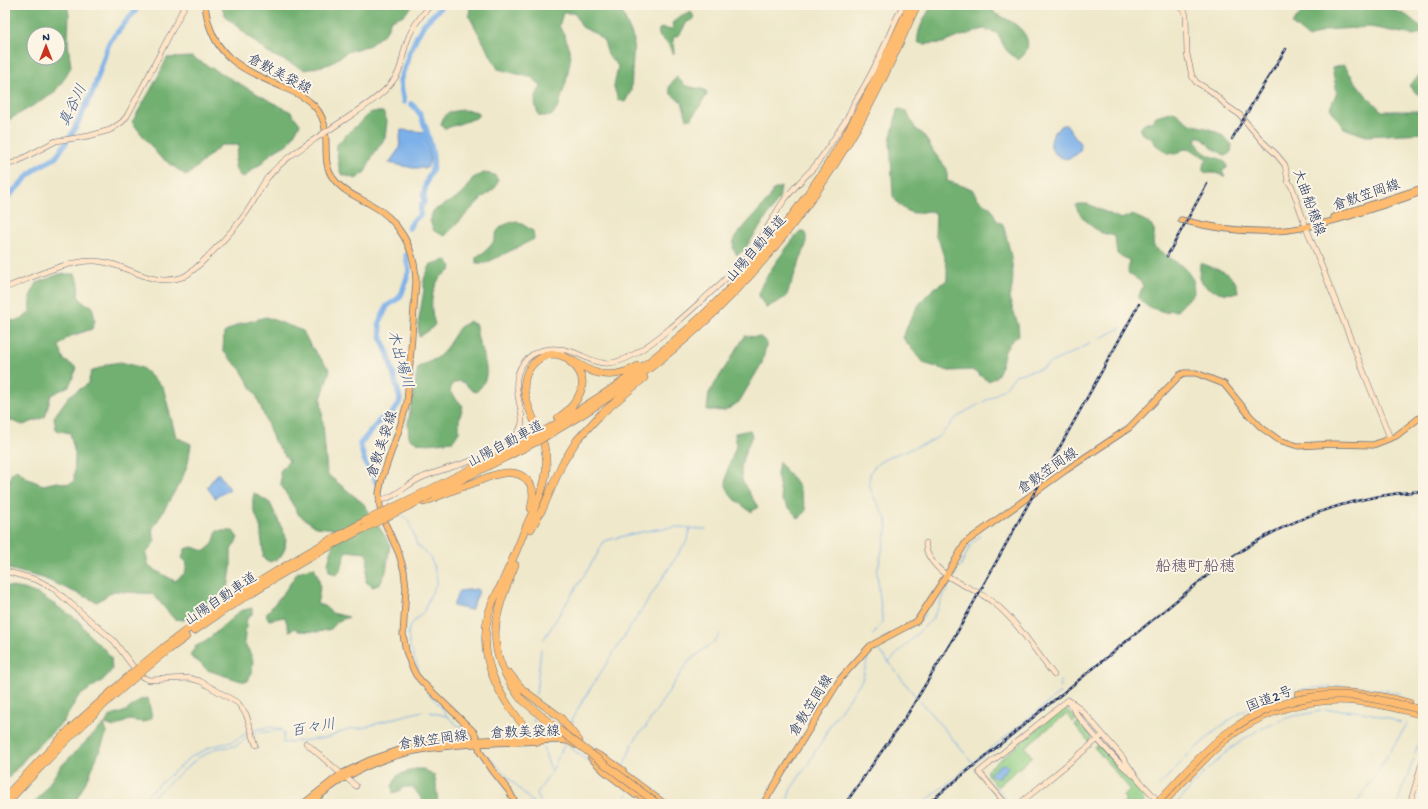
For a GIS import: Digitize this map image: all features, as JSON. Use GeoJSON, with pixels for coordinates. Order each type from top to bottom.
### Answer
{"type":"FeatureCollection","features":[{"type":"Feature","properties":{"kind":"highway","name":"山陽自動車道"},"geometry":{"type":"LineString","coordinates":[[546,431],[599,397],[662,351],[719,300],[770,244],[809,192],[836,151],[863,103],[910,5]]}},
{"type":"Feature","properties":{"kind":"highway","name":"山陽自動車道"},"geometry":{"type":"LineString","coordinates":[[546,431],[602,402],[668,353],[699,326],[769,253],[814,195],[853,135],[869,106],[917,5]]}},
{"type":"Feature","properties":{"kind":"highway"},"geometry":{"type":"LineString","coordinates":[[528,528],[543,508],[562,464],[582,433],[601,414],[659,365],[699,326]]}},
{"type":"Feature","properties":{"kind":"highway"},"geometry":{"type":"LineString","coordinates":[[520,698],[509,682],[501,665],[496,647],[496,631],[500,604],[542,489],[546,466],[544,446],[525,393],[526,379],[531,366],[544,357],[559,354],[570,358],[593,372],[615,374],[634,368],[662,351]]}},
{"type":"Feature","properties":{"kind":"highway"},"geometry":{"type":"LineString","coordinates":[[536,739],[522,724],[504,699],[496,684],[489,668],[485,636],[490,612],[547,484],[549,461],[545,439],[529,398],[529,379],[532,370],[538,364],[550,358],[560,358],[568,361],[576,367],[582,379],[582,388],[579,397],[573,406],[546,431],[537,436]]}},
{"type":"Feature","properties":{"kind":"highway","name":"山陽自動車道"},"geometry":{"type":"LineString","coordinates":[[364,525],[405,508],[537,436]]}},
{"type":"Feature","properties":{"kind":"highway","name":"山陽自動車道"},"geometry":{"type":"LineString","coordinates":[[5,797],[70,729],[131,677],[213,611],[301,556],[503,460],[537,436]]}},
{"type":"Feature","properties":{"kind":"highway"},"geometry":{"type":"LineString","coordinates":[[431,494],[495,475],[506,473],[518,474],[528,480],[533,490],[528,528]]}},
{"type":"Feature","properties":{"kind":"highway"},"geometry":{"type":"LineString","coordinates":[[505,577],[494,614],[492,641],[496,660],[507,683],[520,698],[551,724],[658,804]]}},
{"type":"Feature","properties":{"kind":"highway"},"geometry":{"type":"LineString","coordinates":[[496,631],[500,652],[507,669],[518,686],[556,714],[568,736],[579,741]]}},
{"type":"Feature","properties":{"kind":"highway","name":"山陽自動車道"},"geometry":{"type":"LineString","coordinates":[[6,804],[74,733],[131,677]]}},
{"type":"Feature","properties":{"kind":"highway"},"geometry":{"type":"LineString","coordinates":[[1298,694],[1334,691],[1363,693],[1395,700],[1423,709]]}},
{"type":"Feature","properties":{"kind":"highway","name":"国道2号"},"geometry":{"type":"LineString","coordinates":[[1156,804],[1222,737],[1253,716],[1274,707],[1309,698],[1345,695],[1381,700],[1423,709]]}},
{"type":"Feature","properties":{"kind":"highway","name":"国道2号"},"geometry":{"type":"LineString","coordinates":[[1162,804],[1225,740],[1255,721],[1276,711],[1309,702],[1345,700],[1380,704],[1423,715]]}},
{"type":"Feature","properties":{"kind":"highway"},"geometry":{"type":"LineString","coordinates":[[1300,708],[1328,704],[1362,705],[1423,720]]}},
{"type":"Feature","properties":{"kind":"highway"},"geometry":{"type":"LineString","coordinates":[[514,738],[520,736],[524,732],[522,724]]}},
{"type":"Feature","properties":{"kind":"highway"},"geometry":{"type":"LineString","coordinates":[[597,758],[631,783],[664,804]]}},
{"type":"Feature","properties":{"kind":"highway"},"geometry":{"type":"LineString","coordinates":[[631,783],[652,804]]}},
{"type":"Feature","properties":{"kind":"main road","name":"倉敷美袋線"},"geometry":{"type":"LineString","coordinates":[[206,5],[207,16],[212,32],[225,54],[240,67],[254,75],[300,95],[310,102],[317,110],[326,129],[327,164],[332,178],[341,188],[385,213],[400,231],[409,248],[414,264],[416,281],[407,403],[382,478],[379,500],[383,519],[399,554],[404,571],[406,588],[403,635],[411,665],[416,675],[422,682],[471,728],[478,742]]}},
{"type":"Feature","properties":{"kind":"main road","name":"倉敷笠岡線"},"geometry":{"type":"LineString","coordinates":[[1181,220],[1213,227],[1252,231],[1286,230],[1306,227],[1347,217],[1402,200],[1423,190]]}},
{"type":"Feature","properties":{"kind":"main road","name":"倉敷笠岡線"},"geometry":{"type":"LineString","coordinates":[[763,804],[840,678],[870,646],[917,621],[966,542],[1066,470],[1129,428],[1176,378],[1184,373],[1196,373],[1224,384],[1250,416],[1262,428],[1272,436],[1298,446],[1333,444],[1373,445],[1401,433],[1423,415]]}},
{"type":"Feature","properties":{"kind":"main road","name":"倉敷美袋線"},"geometry":{"type":"LineString","coordinates":[[478,742],[568,736],[573,744],[597,758]]}},
{"type":"Feature","properties":{"kind":"main road","name":"倉敷美袋線"},"geometry":{"type":"LineString","coordinates":[[478,742],[514,738],[536,739]]}},
{"type":"Feature","properties":{"kind":"main road","name":"倉敷美袋線"},"geometry":{"type":"LineString","coordinates":[[579,741],[597,758]]}},
{"type":"Feature","properties":{"kind":"main road","name":"倉敷笠岡線"},"geometry":{"type":"LineString","coordinates":[[303,804],[343,776],[370,760],[399,750],[435,743],[478,742],[480,752],[492,771],[510,791],[516,804]]}},
{"type":"Feature","properties":{"kind":"main road"},"geometry":{"type":"LineString","coordinates":[[597,758],[604,771],[648,804]]}},
{"type":"Feature","properties":{"kind":"main road"},"geometry":{"type":"LineString","coordinates":[[597,758],[613,762],[668,804]]}},
{"type":"Feature","properties":{"kind":"main road","name":"倉敷笠岡線"},"geometry":{"type":"LineString","coordinates":[[309,804],[343,776]]}},
{"type":"Feature","properties":{"kind":"street"},"geometry":{"type":"LineString","coordinates":[[5,164],[14,163],[50,143],[89,136],[110,130],[122,122],[127,116],[149,76],[185,5]]}},
{"type":"Feature","properties":{"kind":"street"},"geometry":{"type":"LineString","coordinates":[[5,288],[65,265],[93,261],[102,261],[150,278],[165,280],[183,277],[206,258],[244,214],[268,177],[279,165],[373,100],[390,85],[398,73],[413,26],[431,5]]}},
{"type":"Feature","properties":{"kind":"street"},"geometry":{"type":"LineString","coordinates":[[379,500],[388,499],[409,484],[437,470],[482,457],[515,438],[521,428],[522,421],[517,394],[516,378],[522,366],[533,354],[548,349],[563,349],[575,352],[588,359],[605,363],[625,359],[668,332],[734,273],[755,247],[783,201],[818,161],[847,118],[868,81],[903,5]]}},
{"type":"Feature","properties":{"kind":"street","name":"大曲船穂線"},"geometry":{"type":"LineString","coordinates":[[1176,5],[1184,10],[1186,15],[1187,47],[1192,76],[1196,82],[1212,92],[1227,106],[1240,115],[1285,165],[1288,181],[1292,187],[1306,227],[1390,438]]}},
{"type":"Feature","properties":{"kind":"street"},"geometry":{"type":"LineString","coordinates":[[926,543],[926,550],[939,570],[946,576],[994,603],[1016,626],[1054,675]]}},
{"type":"Feature","properties":{"kind":"street"},"geometry":{"type":"LineString","coordinates":[[5,571],[37,580],[54,589],[114,641],[140,676],[144,679],[189,678],[200,681],[238,703],[246,714],[256,744]]}},
{"type":"Feature","properties":{"kind":"street"},"geometry":{"type":"LineString","coordinates":[[1068,700],[1081,710],[1123,758],[1137,778]]}},
{"type":"Feature","properties":{"kind":"street"},"geometry":{"type":"LineString","coordinates":[[1068,700],[1073,710],[1097,739],[1119,763],[1137,778],[1162,804]]}},
{"type":"Feature","properties":{"kind":"street"},"geometry":{"type":"LineString","coordinates":[[1006,804],[979,772],[1068,700]]}},
{"type":"Feature","properties":{"kind":"street"},"geometry":{"type":"LineString","coordinates":[[1019,804],[1103,735]]}},
{"type":"Feature","properties":{"kind":"street"},"geometry":{"type":"LineString","coordinates":[[306,743],[356,786]]}},
{"type":"Feature","properties":{"kind":"street"},"geometry":{"type":"LineString","coordinates":[[1410,804],[1423,759]]}},
{"type":"Feature","properties":{"kind":"green space"},"geometry":{"type":"Polygon","coordinates":[[[5,5],[67,5],[69,14],[68,43],[71,67],[53,94],[5,122],[5,5]]]}},
{"type":"Feature","properties":{"kind":"green space"},"geometry":{"type":"Polygon","coordinates":[[[221,5],[414,5],[404,15],[391,20],[386,32],[370,45],[347,52],[330,64],[305,70],[268,53],[226,17],[221,5]]]}},
{"type":"Feature","properties":{"kind":"green space"},"geometry":{"type":"Polygon","coordinates":[[[470,5],[613,5],[622,12],[634,40],[631,91],[625,102],[618,100],[614,87],[618,66],[608,55],[604,41],[596,34],[582,27],[575,13],[563,13],[559,26],[565,36],[571,56],[566,82],[558,108],[551,116],[539,116],[535,101],[541,87],[533,78],[498,69],[469,16],[470,5]]]}},
{"type":"Feature","properties":{"kind":"green space"},"geometry":{"type":"Polygon","coordinates":[[[932,5],[991,5],[995,14],[1020,28],[1024,34],[1027,40],[1027,46],[1023,56],[1018,60],[1006,50],[997,33],[984,29],[943,43],[918,43],[918,33],[924,18],[932,5]]]}},
{"type":"Feature","properties":{"kind":"green space"},"geometry":{"type":"Polygon","coordinates":[[[1381,5],[1406,15],[1420,26],[1423,33],[1413,35],[1370,27],[1325,30],[1309,38],[1292,24],[1306,7],[1381,5]]]}},
{"type":"Feature","properties":{"kind":"green space"},"geometry":{"type":"Polygon","coordinates":[[[691,12],[694,19],[687,22],[680,34],[673,38],[674,54],[669,45],[659,36],[659,29],[663,28],[671,30],[673,27],[672,23],[682,15],[686,15],[691,12]]]}},
{"type":"Feature","properties":{"kind":"green space"},"geometry":{"type":"Polygon","coordinates":[[[192,57],[291,112],[300,124],[289,143],[270,154],[261,164],[243,178],[236,171],[235,167],[239,145],[221,145],[187,176],[159,156],[132,122],[155,83],[167,58],[192,57]]]}},
{"type":"Feature","properties":{"kind":"green space"},"geometry":{"type":"Polygon","coordinates":[[[1344,65],[1361,89],[1382,111],[1423,111],[1423,133],[1366,136],[1344,128],[1330,108],[1337,92],[1332,68],[1344,65]]]}},
{"type":"Feature","properties":{"kind":"green space"},"geometry":{"type":"Polygon","coordinates":[[[1423,72],[1423,94],[1417,94],[1409,86],[1423,72]]]}},
{"type":"Feature","properties":{"kind":"green space"},"geometry":{"type":"Polygon","coordinates":[[[677,77],[686,86],[705,90],[707,95],[691,119],[687,119],[682,102],[671,94],[669,88],[677,77]]]}},
{"type":"Feature","properties":{"kind":"green space"},"geometry":{"type":"Polygon","coordinates":[[[900,109],[906,111],[915,128],[924,135],[933,151],[947,169],[947,181],[972,189],[978,199],[991,208],[997,221],[1003,224],[1013,271],[1012,289],[1009,298],[1018,324],[1019,335],[1011,341],[1007,347],[997,376],[988,381],[972,370],[949,371],[923,363],[903,338],[911,319],[922,301],[933,290],[947,280],[947,267],[939,241],[935,235],[936,215],[934,212],[910,212],[900,206],[893,196],[890,140],[897,110],[900,109]]]}},
{"type":"Feature","properties":{"kind":"green space"},"geometry":{"type":"Polygon","coordinates":[[[462,110],[474,111],[479,114],[476,118],[444,129],[441,124],[446,114],[462,110]]]}},
{"type":"Feature","properties":{"kind":"green space"},"geometry":{"type":"Polygon","coordinates":[[[1173,111],[1191,124],[1218,133],[1232,145],[1231,152],[1226,156],[1211,147],[1201,137],[1197,137],[1196,140],[1198,146],[1208,155],[1222,159],[1225,162],[1227,168],[1222,171],[1225,176],[1203,171],[1203,166],[1207,159],[1192,150],[1184,149],[1175,154],[1167,153],[1155,144],[1151,138],[1141,133],[1140,129],[1146,122],[1152,122],[1156,116],[1173,111]]]}},
{"type":"Feature","properties":{"kind":"green space"},"geometry":{"type":"Polygon","coordinates":[[[371,112],[383,112],[387,121],[385,138],[373,155],[365,172],[356,179],[341,174],[336,146],[371,112]]]}},
{"type":"Feature","properties":{"kind":"green space"},"geometry":{"type":"Polygon","coordinates":[[[484,173],[495,175],[498,180],[496,187],[480,200],[445,236],[434,231],[430,221],[433,211],[461,195],[473,178],[484,173]]]}},
{"type":"Feature","properties":{"kind":"green space"},"geometry":{"type":"Polygon","coordinates":[[[781,187],[779,199],[744,250],[737,255],[733,249],[734,238],[769,199],[773,190],[781,187]]]}},
{"type":"Feature","properties":{"kind":"green space"},"geometry":{"type":"Polygon","coordinates":[[[1088,204],[1121,219],[1132,215],[1151,225],[1154,230],[1154,247],[1185,268],[1193,280],[1194,293],[1177,311],[1169,310],[1168,313],[1148,307],[1138,298],[1143,286],[1141,282],[1128,273],[1129,260],[1117,254],[1115,236],[1102,233],[1090,225],[1079,212],[1076,205],[1088,204]]]}},
{"type":"Feature","properties":{"kind":"green space"},"geometry":{"type":"Polygon","coordinates":[[[517,221],[533,231],[534,239],[486,263],[476,263],[476,257],[490,247],[499,228],[517,221]]]}},
{"type":"Feature","properties":{"kind":"green space"},"geometry":{"type":"Polygon","coordinates":[[[800,231],[806,233],[806,245],[786,297],[766,308],[759,296],[760,289],[776,262],[800,231]]]}},
{"type":"Feature","properties":{"kind":"green space"},"geometry":{"type":"Polygon","coordinates":[[[446,260],[452,266],[450,271],[440,278],[434,289],[432,313],[435,324],[431,329],[419,337],[418,325],[424,290],[424,279],[431,264],[446,260]]]}},
{"type":"Feature","properties":{"kind":"green space"},"geometry":{"type":"Polygon","coordinates":[[[1200,263],[1220,270],[1230,276],[1237,286],[1238,293],[1228,294],[1217,292],[1207,287],[1200,278],[1200,263]]]}},
{"type":"Feature","properties":{"kind":"green space"},"geometry":{"type":"Polygon","coordinates":[[[59,274],[75,274],[79,283],[78,296],[84,303],[92,306],[95,320],[92,329],[68,337],[59,346],[64,360],[77,368],[69,386],[51,395],[45,417],[23,425],[9,420],[5,402],[5,321],[21,320],[30,312],[30,296],[37,283],[59,274]]]}},
{"type":"Feature","properties":{"kind":"green space"},"geometry":{"type":"Polygon","coordinates":[[[266,317],[303,331],[310,345],[330,370],[321,399],[327,474],[364,504],[390,544],[386,572],[380,584],[373,587],[366,582],[368,557],[366,553],[346,551],[341,569],[336,575],[329,571],[328,564],[337,529],[316,527],[299,515],[281,485],[280,471],[289,461],[274,441],[257,397],[241,370],[223,351],[224,333],[237,325],[266,317]]]}},
{"type":"Feature","properties":{"kind":"green space"},"geometry":{"type":"Polygon","coordinates":[[[469,321],[476,325],[477,334],[485,360],[486,377],[483,385],[476,392],[471,390],[465,383],[459,381],[452,384],[450,392],[463,406],[459,420],[459,432],[453,441],[425,444],[414,441],[409,438],[408,423],[418,367],[437,358],[445,350],[459,328],[469,321]]]}},
{"type":"Feature","properties":{"kind":"green space"},"geometry":{"type":"Polygon","coordinates":[[[745,336],[760,337],[767,342],[762,363],[739,402],[725,411],[707,410],[709,393],[745,336]]]}},
{"type":"Feature","properties":{"kind":"green space"},"geometry":{"type":"Polygon","coordinates":[[[121,362],[142,368],[163,387],[176,437],[191,444],[188,463],[182,479],[152,530],[155,541],[146,554],[149,567],[175,581],[185,573],[187,563],[182,558],[185,549],[192,547],[205,551],[213,544],[217,531],[233,531],[238,538],[231,550],[231,568],[228,589],[211,603],[184,620],[174,619],[153,594],[114,591],[97,602],[43,578],[5,568],[5,490],[12,473],[17,470],[28,479],[43,485],[57,482],[69,484],[74,481],[75,454],[70,433],[56,430],[54,417],[69,396],[88,384],[91,372],[108,364],[121,362]]]}},
{"type":"Feature","properties":{"kind":"green space"},"geometry":{"type":"Polygon","coordinates":[[[750,430],[752,436],[743,459],[741,476],[758,507],[751,512],[732,497],[726,486],[727,472],[736,446],[735,433],[750,430]]]}},
{"type":"Feature","properties":{"kind":"green space"},"geometry":{"type":"Polygon","coordinates":[[[779,462],[799,487],[806,510],[799,519],[782,500],[777,474],[779,462]]]}},
{"type":"Feature","properties":{"kind":"green space"},"geometry":{"type":"Polygon","coordinates":[[[254,493],[270,503],[286,537],[285,548],[281,557],[270,562],[263,558],[261,528],[253,507],[254,493]]]}},
{"type":"Feature","properties":{"kind":"green space"},"geometry":{"type":"Polygon","coordinates":[[[314,567],[320,585],[317,604],[324,606],[332,613],[349,617],[338,621],[331,629],[318,632],[298,631],[296,628],[289,631],[285,617],[269,620],[266,614],[298,572],[314,567]]]}},
{"type":"Feature","properties":{"kind":"green space"},"geometry":{"type":"Polygon","coordinates":[[[5,586],[24,589],[40,595],[78,620],[89,635],[106,651],[111,658],[112,670],[103,680],[78,697],[64,721],[30,753],[5,782],[5,586]]]}},
{"type":"Feature","properties":{"kind":"green space"},"geometry":{"type":"Polygon","coordinates":[[[252,608],[252,615],[247,618],[244,643],[253,661],[248,681],[241,681],[207,670],[190,656],[196,646],[205,642],[240,611],[252,608]]]}},
{"type":"Feature","properties":{"kind":"green space"},"geometry":{"type":"Polygon","coordinates":[[[148,698],[152,718],[143,722],[129,720],[114,727],[105,724],[109,717],[126,711],[140,700],[148,698]]]}},
{"type":"Feature","properties":{"kind":"green space"},"geometry":{"type":"Polygon","coordinates":[[[1066,709],[1077,719],[1073,722],[1066,714],[1025,747],[1032,757],[997,787],[987,775],[987,770],[1060,711],[1066,709]]]}},
{"type":"Feature","properties":{"kind":"green space"},"geometry":{"type":"Polygon","coordinates":[[[1078,722],[1091,736],[1089,742],[1075,725],[1078,722]]]}},
{"type":"Feature","properties":{"kind":"green space"},"geometry":{"type":"Polygon","coordinates":[[[104,724],[107,733],[89,776],[74,804],[33,804],[42,794],[61,766],[104,724]]]}},
{"type":"Feature","properties":{"kind":"green space"},"geometry":{"type":"Polygon","coordinates":[[[1100,746],[1143,795],[1144,802],[1142,804],[1122,804],[1126,800],[1123,796],[1130,789],[1094,747],[1100,746]]]}},
{"type":"Feature","properties":{"kind":"green space"},"geometry":{"type":"Polygon","coordinates":[[[415,769],[423,769],[434,775],[438,804],[425,804],[413,787],[404,787],[393,793],[392,786],[398,775],[415,769]]]}},
{"type":"Feature","properties":{"kind":"water"},"geometry":{"type":"Polygon","coordinates":[[[1063,125],[1067,125],[1081,145],[1078,153],[1065,159],[1053,152],[1051,146],[1054,132],[1063,125]]]}},
{"type":"Feature","properties":{"kind":"water"},"geometry":{"type":"Polygon","coordinates":[[[401,130],[425,132],[430,155],[427,168],[413,168],[389,163],[399,149],[401,130]]]}},
{"type":"Feature","properties":{"kind":"water"},"geometry":{"type":"Polygon","coordinates":[[[218,473],[230,489],[215,498],[207,487],[218,473]]]}},
{"type":"Feature","properties":{"kind":"water"},"geometry":{"type":"Polygon","coordinates":[[[477,589],[479,592],[471,610],[453,606],[459,591],[477,589]]]}},
{"type":"Feature","properties":{"kind":"water"},"geometry":{"type":"Polygon","coordinates":[[[1006,764],[1008,767],[1002,773],[1000,778],[990,775],[990,773],[1000,765],[1006,764]]]}},
{"type":"Feature","properties":{"kind":"waterway","name":"真谷川"},"geometry":{"type":"LineString","coordinates":[[5,200],[38,167],[56,157],[72,134],[94,89],[110,41],[140,5]]}},
{"type":"Feature","properties":{"kind":"waterway","name":"木出場川"},"geometry":{"type":"LineString","coordinates":[[404,102],[400,81],[409,54],[424,24],[441,5]]}},
{"type":"Feature","properties":{"kind":"waterway","name":"木出場川"},"geometry":{"type":"LineString","coordinates":[[409,228],[413,221],[420,215],[421,206],[424,202],[425,187],[433,166],[430,142],[424,123],[416,108],[411,104]]}},
{"type":"Feature","properties":{"kind":"waterway","name":"木出場川"},"geometry":{"type":"LineString","coordinates":[[377,484],[365,462],[360,444],[381,419],[390,416],[400,399],[388,354],[382,340],[379,323],[387,306],[399,298],[402,293],[409,271],[406,255]]}},
{"type":"Feature","properties":{"kind":"waterway"},"geometry":{"type":"LineString","coordinates":[[1099,339],[1121,328]]}},
{"type":"Feature","properties":{"kind":"waterway"},"geometry":{"type":"LineString","coordinates":[[873,635],[882,622],[877,572],[888,526],[886,519],[873,495],[869,482],[873,468],[888,458],[935,439],[962,414],[1003,389],[1010,383],[1015,375],[1043,368],[1050,363],[1091,343]]}},
{"type":"Feature","properties":{"kind":"waterway"},"geometry":{"type":"LineString","coordinates":[[1060,478],[1077,466]]}},
{"type":"Feature","properties":{"kind":"waterway","name":"木出場川"},"geometry":{"type":"LineString","coordinates":[[401,513],[409,521],[417,545],[429,555],[437,579],[437,583],[424,611],[410,626],[408,634],[410,646],[419,670]]}},
{"type":"Feature","properties":{"kind":"waterway"},"geometry":{"type":"LineString","coordinates":[[544,639],[604,541],[659,529],[682,527],[706,529]]}},
{"type":"Feature","properties":{"kind":"waterway"},"geometry":{"type":"LineString","coordinates":[[572,724],[573,717],[590,689],[688,539],[690,529]]}},
{"type":"Feature","properties":{"kind":"waterway"},"geometry":{"type":"LineString","coordinates":[[960,567],[971,544],[980,536]]}},
{"type":"Feature","properties":{"kind":"waterway"},"geometry":{"type":"LineString","coordinates":[[889,662],[933,618],[950,583]]}},
{"type":"Feature","properties":{"kind":"waterway"},"geometry":{"type":"LineString","coordinates":[[920,621],[925,614]]}},
{"type":"Feature","properties":{"kind":"waterway"},"geometry":{"type":"LineString","coordinates":[[908,629],[914,625]]}},
{"type":"Feature","properties":{"kind":"waterway"},"geometry":{"type":"LineString","coordinates":[[624,767],[637,736],[645,728],[689,661],[717,639],[720,634]]}},
{"type":"Feature","properties":{"kind":"waterway"},"geometry":{"type":"LineString","coordinates":[[536,694],[541,649]]}},
{"type":"Feature","properties":{"kind":"waterway"},"geometry":{"type":"LineString","coordinates":[[880,651],[915,696]]}},
{"type":"Feature","properties":{"kind":"waterway"},"geometry":{"type":"LineString","coordinates":[[786,804],[791,789],[808,765],[832,722],[862,680],[868,658]]}},
{"type":"Feature","properties":{"kind":"waterway"},"geometry":{"type":"LineString","coordinates":[[1060,681],[1061,688]]}},
{"type":"Feature","properties":{"kind":"waterway"},"geometry":{"type":"LineString","coordinates":[[1303,689],[1331,686]]}},
{"type":"Feature","properties":{"kind":"waterway"},"geometry":{"type":"LineString","coordinates":[[1335,686],[1361,687],[1400,693]]}},
{"type":"Feature","properties":{"kind":"waterway"},"geometry":{"type":"LineString","coordinates":[[1281,695],[1295,688]]}},
{"type":"Feature","properties":{"kind":"waterway","name":"木出場川"},"geometry":{"type":"LineString","coordinates":[[427,692],[442,708],[447,716],[465,732]]}},
{"type":"Feature","properties":{"kind":"waterway"},"geometry":{"type":"LineString","coordinates":[[973,763],[1060,693]]}},
{"type":"Feature","properties":{"kind":"waterway"},"geometry":{"type":"LineString","coordinates":[[1191,753],[1210,735],[1230,720],[1261,702],[1274,697]]}},
{"type":"Feature","properties":{"kind":"waterway"},"geometry":{"type":"LineString","coordinates":[[920,701],[973,763]]}},
{"type":"Feature","properties":{"kind":"waterway"},"geometry":{"type":"LineString","coordinates":[[1325,710],[1364,712],[1401,723]]}},
{"type":"Feature","properties":{"kind":"waterway","name":"百々川"},"geometry":{"type":"LineString","coordinates":[[255,733],[282,730],[284,733],[283,743],[326,738],[349,729],[362,728],[423,711]]}},
{"type":"Feature","properties":{"kind":"waterway"},"geometry":{"type":"LineString","coordinates":[[1261,729],[1289,717],[1321,711]]}},
{"type":"Feature","properties":{"kind":"waterway","name":"百々川"},"geometry":{"type":"LineString","coordinates":[[430,712],[446,716]]}},
{"type":"Feature","properties":{"kind":"waterway"},"geometry":{"type":"LineString","coordinates":[[532,713],[537,733]]}},
{"type":"Feature","properties":{"kind":"waterway"},"geometry":{"type":"LineString","coordinates":[[1390,752],[1407,724]]}},
{"type":"Feature","properties":{"kind":"waterway","name":"百々川"},"geometry":{"type":"LineString","coordinates":[[255,730],[272,727],[281,730]]}},
{"type":"Feature","properties":{"kind":"waterway"},"geometry":{"type":"LineString","coordinates":[[1208,770],[1230,749],[1258,730]]}},
{"type":"Feature","properties":{"kind":"waterway"},"geometry":{"type":"LineString","coordinates":[[140,801],[191,757],[213,746],[232,742],[249,732]]}},
{"type":"Feature","properties":{"kind":"waterway"},"geometry":{"type":"LineString","coordinates":[[1415,753],[1422,732]]}},
{"type":"Feature","properties":{"kind":"waterway","name":"百々川"},"geometry":{"type":"LineString","coordinates":[[144,804],[198,758],[217,748],[236,746],[250,735]]}},
{"type":"Feature","properties":{"kind":"waterway"},"geometry":{"type":"LineString","coordinates":[[540,804],[537,793],[551,773],[565,743]]}},
{"type":"Feature","properties":{"kind":"waterway"},"geometry":{"type":"LineString","coordinates":[[569,747],[596,767]]}},
{"type":"Feature","properties":{"kind":"waterway"},"geometry":{"type":"LineString","coordinates":[[543,748],[551,769]]}},
{"type":"Feature","properties":{"kind":"waterway"},"geometry":{"type":"LineString","coordinates":[[486,754],[534,804]]}},
{"type":"Feature","properties":{"kind":"waterway"},"geometry":{"type":"LineString","coordinates":[[1159,786],[1189,754]]}},
{"type":"Feature","properties":{"kind":"waterway"},"geometry":{"type":"LineString","coordinates":[[1356,804],[1388,755]]}},
{"type":"Feature","properties":{"kind":"waterway"},"geometry":{"type":"LineString","coordinates":[[1398,804],[1399,797],[1414,759]]}},
{"type":"Feature","properties":{"kind":"waterway"},"geometry":{"type":"LineString","coordinates":[[922,804],[970,765]]}},
{"type":"Feature","properties":{"kind":"waterway"},"geometry":{"type":"LineString","coordinates":[[625,769],[671,804]]}},
{"type":"Feature","properties":{"kind":"waterway"},"geometry":{"type":"LineString","coordinates":[[1176,804],[1205,772]]}},
{"type":"Feature","properties":{"kind":"waterway"},"geometry":{"type":"LineString","coordinates":[[997,788],[1006,798]]}},
{"type":"Feature","properties":{"kind":"waterway"},"geometry":{"type":"LineString","coordinates":[[625,804],[628,793]]}},
{"type":"Feature","properties":{"kind":"waterway"},"geometry":{"type":"LineString","coordinates":[[635,798],[644,804]]}},
{"type":"Feature","properties":{"kind":"railway"},"geometry":{"type":"LineString","coordinates":[[1232,139],[1286,49]]}},
{"type":"Feature","properties":{"kind":"railway"},"geometry":{"type":"LineString","coordinates":[[1167,256],[1207,184]]}},
{"type":"Feature","properties":{"kind":"railway"},"geometry":{"type":"LineString","coordinates":[[845,804],[907,715],[959,629],[1139,304]]}},
{"type":"Feature","properties":{"kind":"railway"},"geometry":{"type":"LineString","coordinates":[[927,804],[1220,565],[1243,549],[1316,513],[1368,498],[1423,491]]}},
{"type":"Feature","properties":{"kind":"district","name":"船穂町船穂"},"geometry":{"type":"Point","coordinates":[1195,565]}}]}
